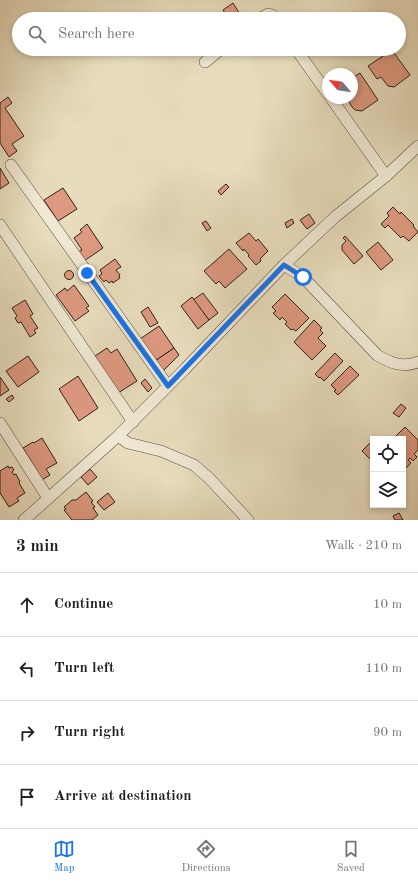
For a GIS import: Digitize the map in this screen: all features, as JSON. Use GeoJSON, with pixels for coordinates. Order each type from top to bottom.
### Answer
{"type":"FeatureCollection","features":[{"type":"Feature","properties":{"kind":"street"},"geometry":{"type":"LineString","coordinates":[[205,62],[212,56]]}},
{"type":"Feature","properties":{"kind":"street"},"geometry":{"type":"LineString","coordinates":[[301,56],[322,86]]}},
{"type":"Feature","properties":{"kind":"street"},"geometry":{"type":"LineString","coordinates":[[335,104],[386,176]]}},
{"type":"Feature","properties":{"kind":"street"},"geometry":{"type":"LineString","coordinates":[[24,520],[118,436],[284,265],[335,217],[386,176],[418,146]]}},
{"type":"Feature","properties":{"kind":"street"},"geometry":{"type":"LineString","coordinates":[[11,165],[168,386]]}},
{"type":"Feature","properties":{"kind":"street"},"geometry":{"type":"LineString","coordinates":[[0,225],[132,422]]}},
{"type":"Feature","properties":{"kind":"street"},"geometry":{"type":"LineString","coordinates":[[284,265],[303,277],[377,355],[392,363],[401,365],[411,365],[418,362]]}},
{"type":"Feature","properties":{"kind":"street"},"geometry":{"type":"LineString","coordinates":[[0,423],[48,498]]}},
{"type":"Feature","properties":{"kind":"street"},"geometry":{"type":"LineString","coordinates":[[118,436],[128,443],[161,451],[194,465],[210,478],[248,520]]}},
{"type":"Feature","properties":{"kind":"building"},"geometry":{"type":"Polygon","coordinates":[[[233,3],[239,12],[224,12],[223,10],[233,3]]]}},
{"type":"Feature","properties":{"kind":"building"},"geometry":{"type":"Polygon","coordinates":[[[383,56],[396,56],[410,75],[394,87],[388,86],[381,77],[377,79],[368,66],[383,56]]]}},
{"type":"Feature","properties":{"kind":"building"},"geometry":{"type":"Polygon","coordinates":[[[360,73],[378,100],[362,111],[355,110],[350,104],[358,104],[358,74],[360,73]]]}},
{"type":"Feature","properties":{"kind":"building"},"geometry":{"type":"Polygon","coordinates":[[[8,97],[12,103],[5,108],[24,136],[12,144],[17,151],[9,157],[0,143],[0,103],[8,97]]]}},
{"type":"Feature","properties":{"kind":"building"},"geometry":{"type":"Polygon","coordinates":[[[0,168],[9,183],[0,189],[0,168]]]}},
{"type":"Feature","properties":{"kind":"building"},"geometry":{"type":"Polygon","coordinates":[[[226,184],[229,187],[221,195],[218,191],[226,184]]]}},
{"type":"Feature","properties":{"kind":"building"},"geometry":{"type":"Polygon","coordinates":[[[63,188],[77,209],[58,221],[44,200],[63,188]]]}},
{"type":"Feature","properties":{"kind":"building"},"geometry":{"type":"Polygon","coordinates":[[[393,207],[400,214],[401,212],[414,225],[413,226],[418,232],[409,241],[403,236],[401,238],[388,225],[385,228],[381,224],[389,216],[387,213],[393,207]]]}},
{"type":"Feature","properties":{"kind":"building"},"geometry":{"type":"Polygon","coordinates":[[[309,214],[315,223],[307,229],[300,220],[309,214]]]}},
{"type":"Feature","properties":{"kind":"building"},"geometry":{"type":"Polygon","coordinates":[[[292,219],[294,223],[287,228],[285,223],[292,219]]]}},
{"type":"Feature","properties":{"kind":"building"},"geometry":{"type":"Polygon","coordinates":[[[206,221],[211,228],[207,231],[202,223],[206,221]]]}},
{"type":"Feature","properties":{"kind":"building"},"geometry":{"type":"Polygon","coordinates":[[[87,224],[103,248],[84,261],[78,252],[82,250],[74,238],[82,232],[80,230],[87,224]]]}},
{"type":"Feature","properties":{"kind":"building"},"geometry":{"type":"Polygon","coordinates":[[[249,233],[256,241],[258,239],[268,251],[256,265],[244,249],[243,251],[236,243],[249,233]]]}},
{"type":"Feature","properties":{"kind":"building"},"geometry":{"type":"Polygon","coordinates":[[[345,236],[363,256],[354,264],[342,250],[342,245],[346,241],[343,238],[345,236]]]}},
{"type":"Feature","properties":{"kind":"building"},"geometry":{"type":"Polygon","coordinates":[[[378,242],[393,260],[381,270],[366,252],[378,242]]]}},
{"type":"Feature","properties":{"kind":"building"},"geometry":{"type":"Polygon","coordinates":[[[229,249],[247,269],[225,288],[219,281],[216,284],[204,271],[229,249]]]}},
{"type":"Feature","properties":{"kind":"building"},"geometry":{"type":"Polygon","coordinates":[[[115,259],[121,267],[116,270],[120,275],[120,278],[113,283],[112,281],[109,283],[106,280],[104,282],[99,276],[102,274],[100,270],[115,259]]]}},
{"type":"Feature","properties":{"kind":"building"},"geometry":{"type":"Polygon","coordinates":[[[67,271],[71,271],[73,275],[71,279],[67,279],[65,277],[65,273],[67,271]]]}},
{"type":"Feature","properties":{"kind":"building"},"geometry":{"type":"Polygon","coordinates":[[[74,285],[89,306],[86,308],[89,311],[75,321],[56,295],[65,288],[67,291],[74,285]]]}},
{"type":"Feature","properties":{"kind":"building"},"geometry":{"type":"Polygon","coordinates":[[[203,293],[218,313],[209,320],[193,300],[203,293]]]}},
{"type":"Feature","properties":{"kind":"building"},"geometry":{"type":"Polygon","coordinates":[[[285,294],[309,318],[296,331],[293,329],[291,330],[285,324],[287,322],[282,317],[280,320],[273,313],[276,311],[272,307],[285,294]]]}},
{"type":"Feature","properties":{"kind":"building"},"geometry":{"type":"Polygon","coordinates":[[[192,297],[209,320],[198,329],[181,306],[192,297]]]}},
{"type":"Feature","properties":{"kind":"building"},"geometry":{"type":"Polygon","coordinates":[[[25,300],[33,314],[30,316],[38,328],[34,330],[36,333],[30,337],[21,322],[18,323],[15,318],[17,316],[12,308],[25,300]]]}},
{"type":"Feature","properties":{"kind":"building"},"geometry":{"type":"Polygon","coordinates":[[[148,307],[158,323],[150,327],[141,312],[148,307]]]}},
{"type":"Feature","properties":{"kind":"building"},"geometry":{"type":"Polygon","coordinates":[[[314,320],[322,328],[320,330],[323,333],[318,338],[326,346],[312,360],[294,342],[314,320]]]}},
{"type":"Feature","properties":{"kind":"building"},"geometry":{"type":"Polygon","coordinates":[[[159,326],[174,348],[155,361],[140,339],[159,326]]]}},
{"type":"Feature","properties":{"kind":"building"},"geometry":{"type":"Polygon","coordinates":[[[107,348],[111,353],[117,349],[137,381],[118,393],[95,356],[107,348]]]}},
{"type":"Feature","properties":{"kind":"building"},"geometry":{"type":"Polygon","coordinates":[[[174,348],[179,355],[163,371],[155,361],[174,348]]]}},
{"type":"Feature","properties":{"kind":"building"},"geometry":{"type":"Polygon","coordinates":[[[335,353],[343,361],[324,381],[315,374],[335,353]]]}},
{"type":"Feature","properties":{"kind":"building"},"geometry":{"type":"Polygon","coordinates":[[[28,356],[39,372],[18,387],[6,371],[28,356]]]}},
{"type":"Feature","properties":{"kind":"building"},"geometry":{"type":"Polygon","coordinates":[[[350,366],[359,375],[338,395],[334,391],[336,390],[331,385],[350,366]]]}},
{"type":"Feature","properties":{"kind":"building"},"geometry":{"type":"Polygon","coordinates":[[[78,376],[98,408],[79,421],[59,389],[78,376]]]}},
{"type":"Feature","properties":{"kind":"building"},"geometry":{"type":"Polygon","coordinates":[[[0,377],[9,390],[0,396],[0,377]]]}},
{"type":"Feature","properties":{"kind":"building"},"geometry":{"type":"Polygon","coordinates":[[[145,379],[152,388],[148,392],[141,383],[145,379]]]}},
{"type":"Feature","properties":{"kind":"building"},"geometry":{"type":"Polygon","coordinates":[[[12,395],[14,398],[9,402],[6,399],[12,395]]]}},
{"type":"Feature","properties":{"kind":"building"},"geometry":{"type":"Polygon","coordinates":[[[401,404],[406,408],[399,417],[393,413],[401,404]]]}},
{"type":"Feature","properties":{"kind":"building"},"geometry":{"type":"Polygon","coordinates":[[[405,427],[418,440],[418,450],[414,454],[417,457],[413,461],[410,458],[408,460],[411,463],[406,468],[406,436],[396,436],[405,427]]]}},
{"type":"Feature","properties":{"kind":"building"},"geometry":{"type":"Polygon","coordinates":[[[42,438],[57,463],[46,469],[50,475],[40,481],[36,475],[39,474],[23,448],[42,438]]]}},
{"type":"Feature","properties":{"kind":"building"},"geometry":{"type":"Polygon","coordinates":[[[370,443],[370,459],[362,451],[370,443]]]}},
{"type":"Feature","properties":{"kind":"building"},"geometry":{"type":"Polygon","coordinates":[[[8,466],[9,468],[12,467],[14,470],[12,472],[14,475],[16,474],[25,493],[17,498],[19,501],[9,507],[0,493],[0,471],[8,466]]]}},
{"type":"Feature","properties":{"kind":"building"},"geometry":{"type":"Polygon","coordinates":[[[90,469],[97,477],[88,485],[81,477],[90,469]]]}},
{"type":"Feature","properties":{"kind":"building"},"geometry":{"type":"Polygon","coordinates":[[[86,492],[93,501],[91,502],[95,507],[93,508],[98,515],[92,520],[72,520],[64,510],[66,509],[64,507],[72,500],[76,500],[86,492]]]}},
{"type":"Feature","properties":{"kind":"building"},"geometry":{"type":"Polygon","coordinates":[[[108,493],[115,502],[104,510],[97,502],[108,493]]]}},
{"type":"Feature","properties":{"kind":"building"},"geometry":{"type":"Polygon","coordinates":[[[399,513],[403,520],[395,520],[393,516],[399,513]]]}},
{"type":"Feature","properties":{"kind":"route"},"geometry":{"type":"LineString","coordinates":[[87,273],[168,386],[284,265],[303,277]]}}]}
